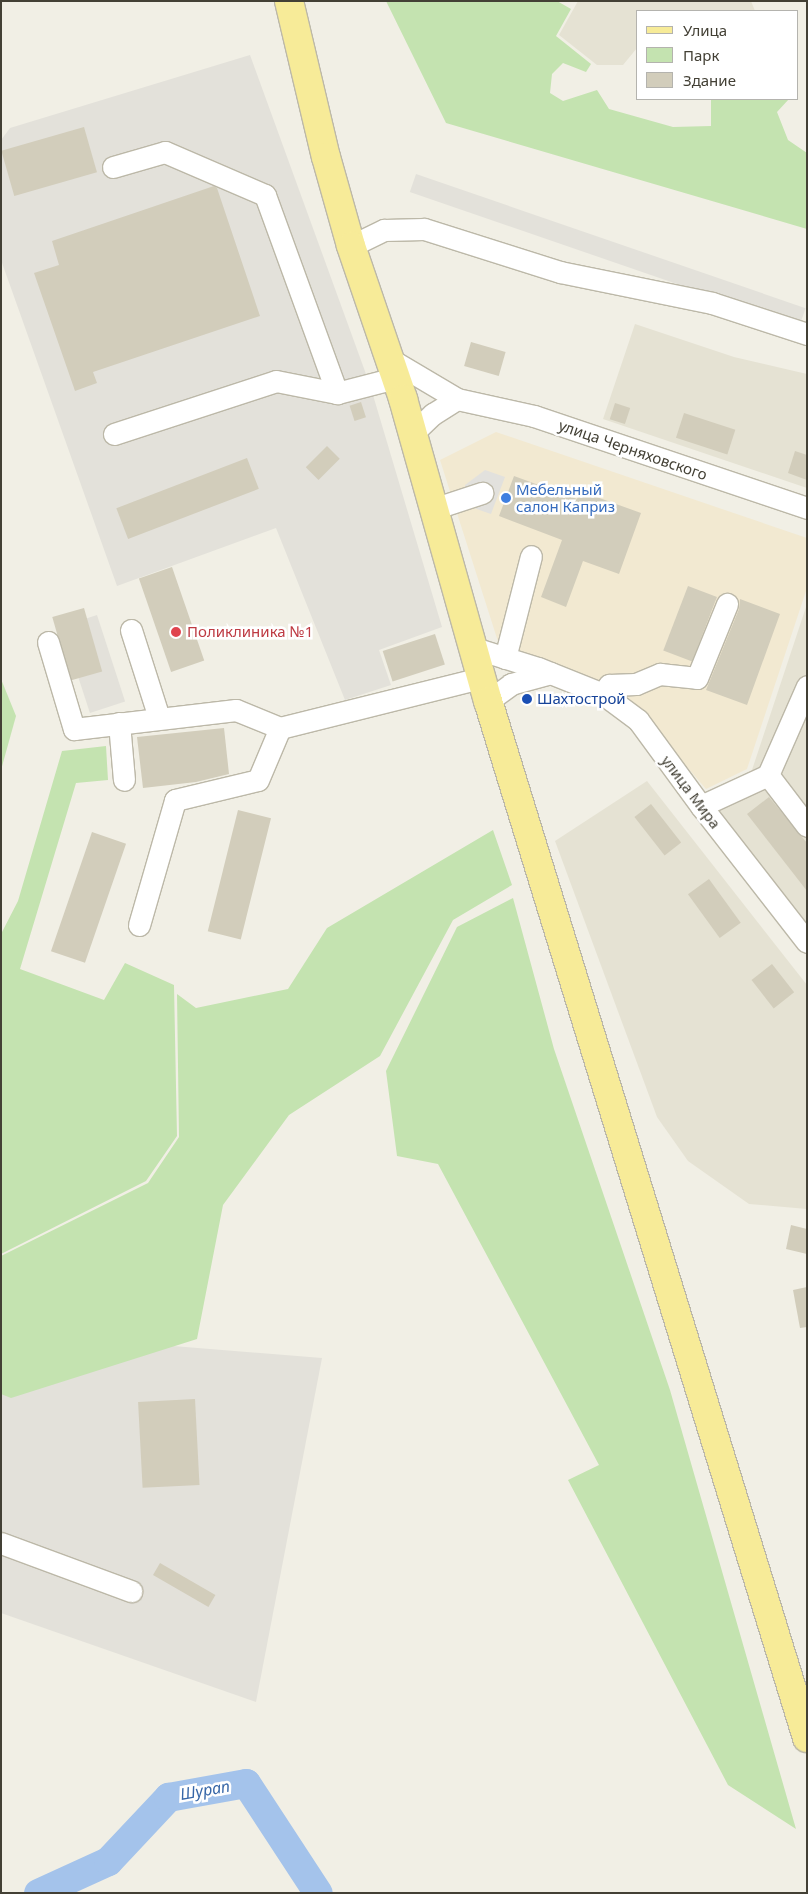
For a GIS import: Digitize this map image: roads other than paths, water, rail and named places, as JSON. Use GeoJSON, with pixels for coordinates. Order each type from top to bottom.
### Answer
{"type":"FeatureCollection","features":[{"type":"Feature","properties":{"kind":"main road"},"geometry":{"type":"LineString","coordinates":[[290,1],[324,148],[351,246],[392,368],[484,690],[807,1738]]}},
{"type":"Feature","properties":{"kind":"street"},"geometry":{"type":"LineString","coordinates":[[113,167],[164,152],[265,195],[337,393]]}},
{"type":"Feature","properties":{"kind":"street"},"geometry":{"type":"LineString","coordinates":[[351,246],[384,230],[424,229],[560,272],[712,303],[807,334]]}},
{"type":"Feature","properties":{"kind":"street"},"geometry":{"type":"LineString","coordinates":[[114,434],[276,381],[337,393],[392,368]]}},
{"type":"Feature","properties":{"kind":"street","name":"улица Черняховского"},"geometry":{"type":"LineString","coordinates":[[392,368],[457,399],[534,416],[807,508]]}},
{"type":"Feature","properties":{"kind":"street"},"geometry":{"type":"LineString","coordinates":[[412,434],[433,414],[457,399]]}},
{"type":"Feature","properties":{"kind":"street"},"geometry":{"type":"LineString","coordinates":[[433,509],[482,493]]}},
{"type":"Feature","properties":{"kind":"street"},"geometry":{"type":"LineString","coordinates":[[504,658],[531,556]]}},
{"type":"Feature","properties":{"kind":"street"},"geometry":{"type":"LineString","coordinates":[[603,694],[609,685],[636,684],[660,674],[697,678],[727,604]]}},
{"type":"Feature","properties":{"kind":"street"},"geometry":{"type":"LineString","coordinates":[[131,630],[159,718]]}},
{"type":"Feature","properties":{"kind":"street"},"geometry":{"type":"LineString","coordinates":[[48,642],[74,728],[236,710],[280,728],[484,690],[552,673]]}},
{"type":"Feature","properties":{"kind":"street","name":"улица Мира"},"geometry":{"type":"LineString","coordinates":[[471,647],[552,673],[603,694],[638,720],[701,806],[807,942]]}},
{"type":"Feature","properties":{"kind":"street"},"geometry":{"type":"LineString","coordinates":[[701,806],[768,775],[807,686]]}},
{"type":"Feature","properties":{"kind":"street"},"geometry":{"type":"LineString","coordinates":[[119,723],[124,780]]}},
{"type":"Feature","properties":{"kind":"street"},"geometry":{"type":"LineString","coordinates":[[139,925],[175,800],[258,780],[280,728]]}},
{"type":"Feature","properties":{"kind":"street"},"geometry":{"type":"LineString","coordinates":[[768,775],[807,826]]}},
{"type":"Feature","properties":{"kind":"street"},"geometry":{"type":"LineString","coordinates":[[1,1543],[131,1591]]}},
{"type":"Feature","properties":{"kind":"waterway","name":"Шурап"},"geometry":{"type":"LineString","coordinates":[[38,1893],[108,1861],[168,1797],[246,1783],[318,1893]]}},
{"type":"Feature","properties":{"kind":"place","name":"Мебельный салон Каприз"},"geometry":{"type":"Point","coordinates":[506,498]}},
{"type":"Feature","properties":{"kind":"place","name":"Поликлиника №1"},"geometry":{"type":"Point","coordinates":[176,632]}},
{"type":"Feature","properties":{"kind":"place","name":"Шахтострой"},"geometry":{"type":"Point","coordinates":[527,699]}}]}
